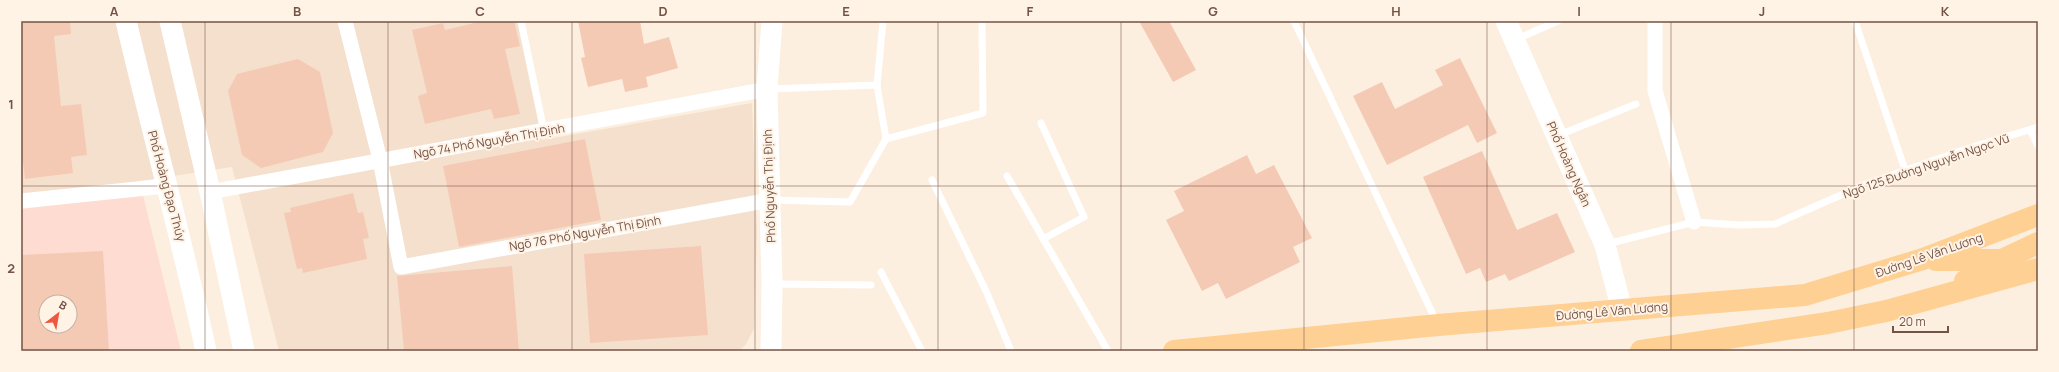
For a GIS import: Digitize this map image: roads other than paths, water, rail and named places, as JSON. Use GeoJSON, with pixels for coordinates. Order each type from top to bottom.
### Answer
{"type":"FeatureCollection","features":[{"type":"Feature","properties":{"kind":"main road","name":"Phố Hoàng Đạo Thúy"},"geometry":{"type":"LineString","coordinates":[[126,21],[166,186],[185,253],[206,351]]}},
{"type":"Feature","properties":{"kind":"main road"},"geometry":{"type":"LineString","coordinates":[[170,21],[210,192],[244,351]]}},
{"type":"Feature","properties":{"kind":"main road","name":"Phố Nguyễn Thị Định"},"geometry":{"type":"LineString","coordinates":[[771,351],[772,284],[767,89],[772,21]]}},
{"type":"Feature","properties":{"kind":"main road","name":"Phố Hoàng Ngân"},"geometry":{"type":"LineString","coordinates":[[1506,21],[1605,245],[1622,310]]}},
{"type":"Feature","properties":{"kind":"main road","name":"Đường Lê Văn Lương"},"geometry":{"type":"LineString","coordinates":[[1174,351],[1438,325],[1567,316],[1806,295],[1923,260],[2038,215]]}},
{"type":"Feature","properties":{"kind":"main road"},"geometry":{"type":"LineString","coordinates":[[1938,296],[2002,260],[2038,243]]}},
{"type":"Feature","properties":{"kind":"main road"},"geometry":{"type":"LineString","coordinates":[[1923,260],[2002,260]]}},
{"type":"Feature","properties":{"kind":"main road"},"geometry":{"type":"LineString","coordinates":[[1650,350],[1828,323],[1886,311],[2038,269]]}},
{"type":"Feature","properties":{"kind":"street"},"geometry":{"type":"LineString","coordinates":[[345,21],[380,160]]}},
{"type":"Feature","properties":{"kind":"street"},"geometry":{"type":"LineString","coordinates":[[1655,21],[1655,91],[1694,222]]}},
{"type":"Feature","properties":{"kind":"street","name":"Ngõ 74 Phố Nguyễn Thị Định"},"geometry":{"type":"LineString","coordinates":[[210,192],[767,89]]}},
{"type":"Feature","properties":{"kind":"street","name":"Ngõ 76 Phố Nguyễn Thị Định"},"geometry":{"type":"LineString","coordinates":[[380,160],[401,267],[770,200]]}},
{"type":"Feature","properties":{"kind":"street"},"geometry":{"type":"LineString","coordinates":[[21,201],[166,186]]}},
{"type":"Feature","properties":{"kind":"lane"},"geometry":{"type":"LineString","coordinates":[[521,21],[544,131]]}},
{"type":"Feature","properties":{"kind":"lane"},"geometry":{"type":"LineString","coordinates":[[770,200],[850,202],[886,139],[877,85],[883,21]]}},
{"type":"Feature","properties":{"kind":"lane"},"geometry":{"type":"LineString","coordinates":[[886,139],[983,113],[982,21]]}},
{"type":"Feature","properties":{"kind":"lane"},"geometry":{"type":"LineString","coordinates":[[1294,21],[1438,325]]}},
{"type":"Feature","properties":{"kind":"lane"},"geometry":{"type":"LineString","coordinates":[[1515,40],[1558,21]]}},
{"type":"Feature","properties":{"kind":"lane"},"geometry":{"type":"LineString","coordinates":[[1855,21],[1905,170]]}},
{"type":"Feature","properties":{"kind":"lane"},"geometry":{"type":"LineString","coordinates":[[767,89],[877,85]]}},
{"type":"Feature","properties":{"kind":"lane"},"geometry":{"type":"LineString","coordinates":[[1557,136],[1636,104]]}},
{"type":"Feature","properties":{"kind":"lane"},"geometry":{"type":"LineString","coordinates":[[1041,123],[1084,216],[1042,239]]}},
{"type":"Feature","properties":{"kind":"lane","name":"Ngõ 125 Đường Nguyễn Ngọc Vũ"},"geometry":{"type":"LineString","coordinates":[[1605,245],[1694,222],[1739,225],[1775,224],[1866,184],[1970,148],[2038,127]]}},
{"type":"Feature","properties":{"kind":"lane"},"geometry":{"type":"LineString","coordinates":[[2030,130],[2038,146]]}},
{"type":"Feature","properties":{"kind":"lane"},"geometry":{"type":"LineString","coordinates":[[1007,176],[1108,351]]}},
{"type":"Feature","properties":{"kind":"lane"},"geometry":{"type":"LineString","coordinates":[[932,180],[986,292],[1011,351]]}},
{"type":"Feature","properties":{"kind":"lane"},"geometry":{"type":"LineString","coordinates":[[881,272],[922,351]]}},
{"type":"Feature","properties":{"kind":"lane"},"geometry":{"type":"LineString","coordinates":[[772,284],[871,285]]}}]}
